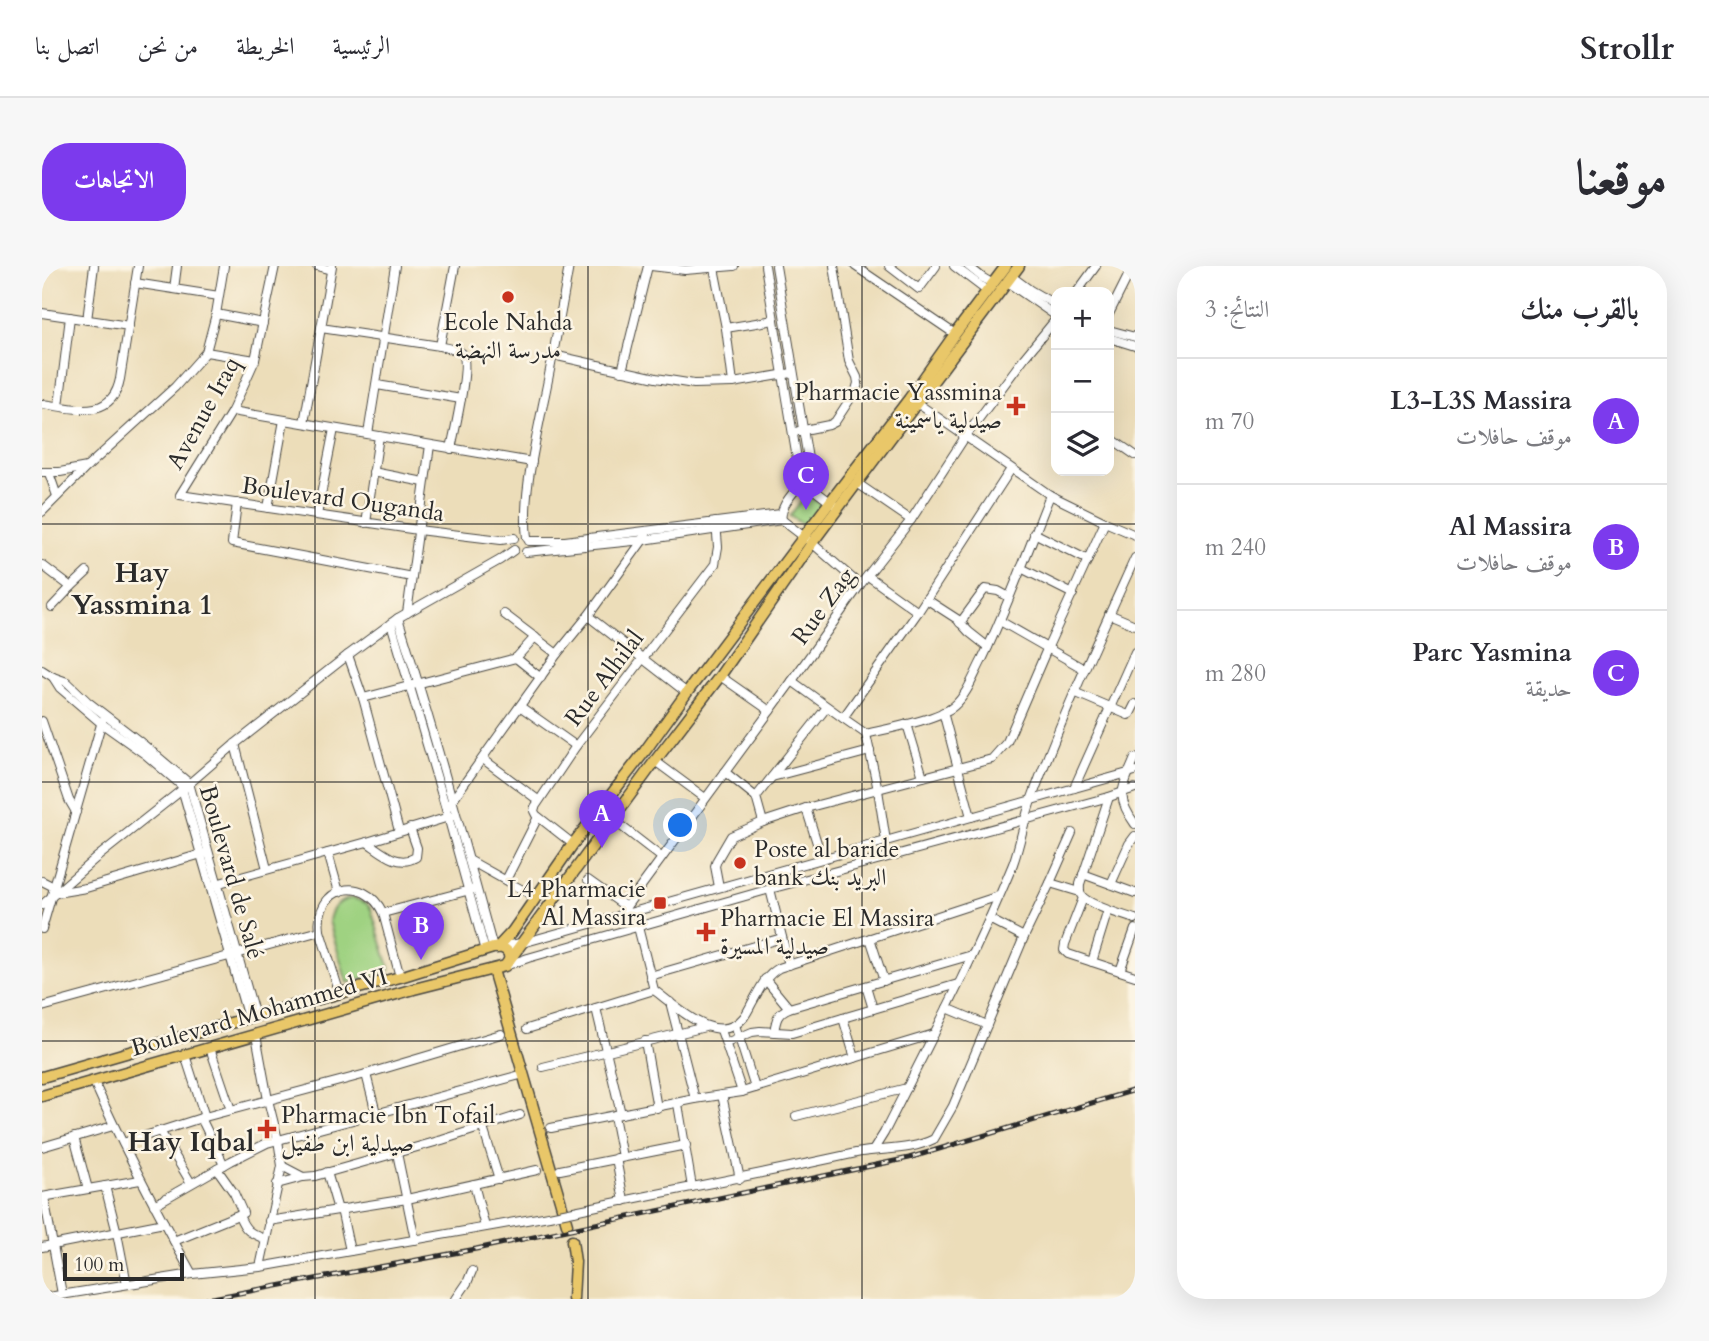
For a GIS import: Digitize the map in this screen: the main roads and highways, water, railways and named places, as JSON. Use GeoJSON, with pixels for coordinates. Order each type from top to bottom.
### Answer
{"type":"FeatureCollection","features":[{"type":"Feature","properties":{"kind":"main road"},"geometry":{"type":"LineString","coordinates":[[834,505],[857,483],[1018,266]]}},
{"type":"Feature","properties":{"kind":"main road"},"geometry":{"type":"LineString","coordinates":[[507,963],[611,819],[720,676],[809,540],[955,334],[990,287],[1010,278]]}},
{"type":"Feature","properties":{"kind":"main road"},"geometry":{"type":"LineString","coordinates":[[566,1224],[524,1074],[491,970],[483,968],[480,956],[512,932],[573,844],[687,693],[809,540]]}},
{"type":"Feature","properties":{"kind":"main road"},"geometry":{"type":"LineString","coordinates":[[492,949],[508,951],[507,963]]}},
{"type":"Feature","properties":{"kind":"main road","name":"Boulevard Mohammed VI"},"geometry":{"type":"LineString","coordinates":[[42,1077],[492,949]]}},
{"type":"Feature","properties":{"kind":"main road","name":"Boulevard Mohammed VI"},"geometry":{"type":"LineString","coordinates":[[42,1096],[414,989],[491,970],[507,963]]}},
{"type":"Feature","properties":{"kind":"main road"},"geometry":{"type":"LineString","coordinates":[[572,1241],[575,1262],[573,1299]]}},
{"type":"Feature","properties":{"kind":"railway"},"geometry":{"type":"LineString","coordinates":[[207,1299],[476,1249],[909,1158],[1135,1090]]}},
{"type":"Feature","properties":{"kind":"place","name":"Ecole Nahda مدرسة النهضة"},"geometry":{"type":"Point","coordinates":[508,297]}},
{"type":"Feature","properties":{"kind":"place","name":"Pharmacie Yassmina صيدلية ياسمينة"},"geometry":{"type":"Point","coordinates":[1016,406]}},
{"type":"Feature","properties":{"kind":"place","name":"Parc Yasmina"},"geometry":{"type":"Point","coordinates":[806,510]}},
{"type":"Feature","properties":{"kind":"place","name":"L3-L3S Massira"},"geometry":{"type":"Point","coordinates":[602,848]}},
{"type":"Feature","properties":{"kind":"place","name":"Poste al baride bank البريد بنك"},"geometry":{"type":"Point","coordinates":[740,863]}},
{"type":"Feature","properties":{"kind":"place","name":"L4 Pharmacie Al Massira"},"geometry":{"type":"Point","coordinates":[660,903]}},
{"type":"Feature","properties":{"kind":"place","name":"Pharmacie El Massira صيدلية المسيرة"},"geometry":{"type":"Point","coordinates":[706,932]}},
{"type":"Feature","properties":{"kind":"place","name":"Al Massira"},"geometry":{"type":"Point","coordinates":[421,960]}},
{"type":"Feature","properties":{"kind":"place","name":"Pharmacie Ibn Tofail صيدلية ابن طفيل"},"geometry":{"type":"Point","coordinates":[267,1129]}},
{"type":"Feature","properties":{"kind":"district","name":"Hay Yassmina 1"},"geometry":{"type":"Point","coordinates":[142,588]}},
{"type":"Feature","properties":{"kind":"district","name":"Hay Iqbal"},"geometry":{"type":"Point","coordinates":[191,1141]}}]}
